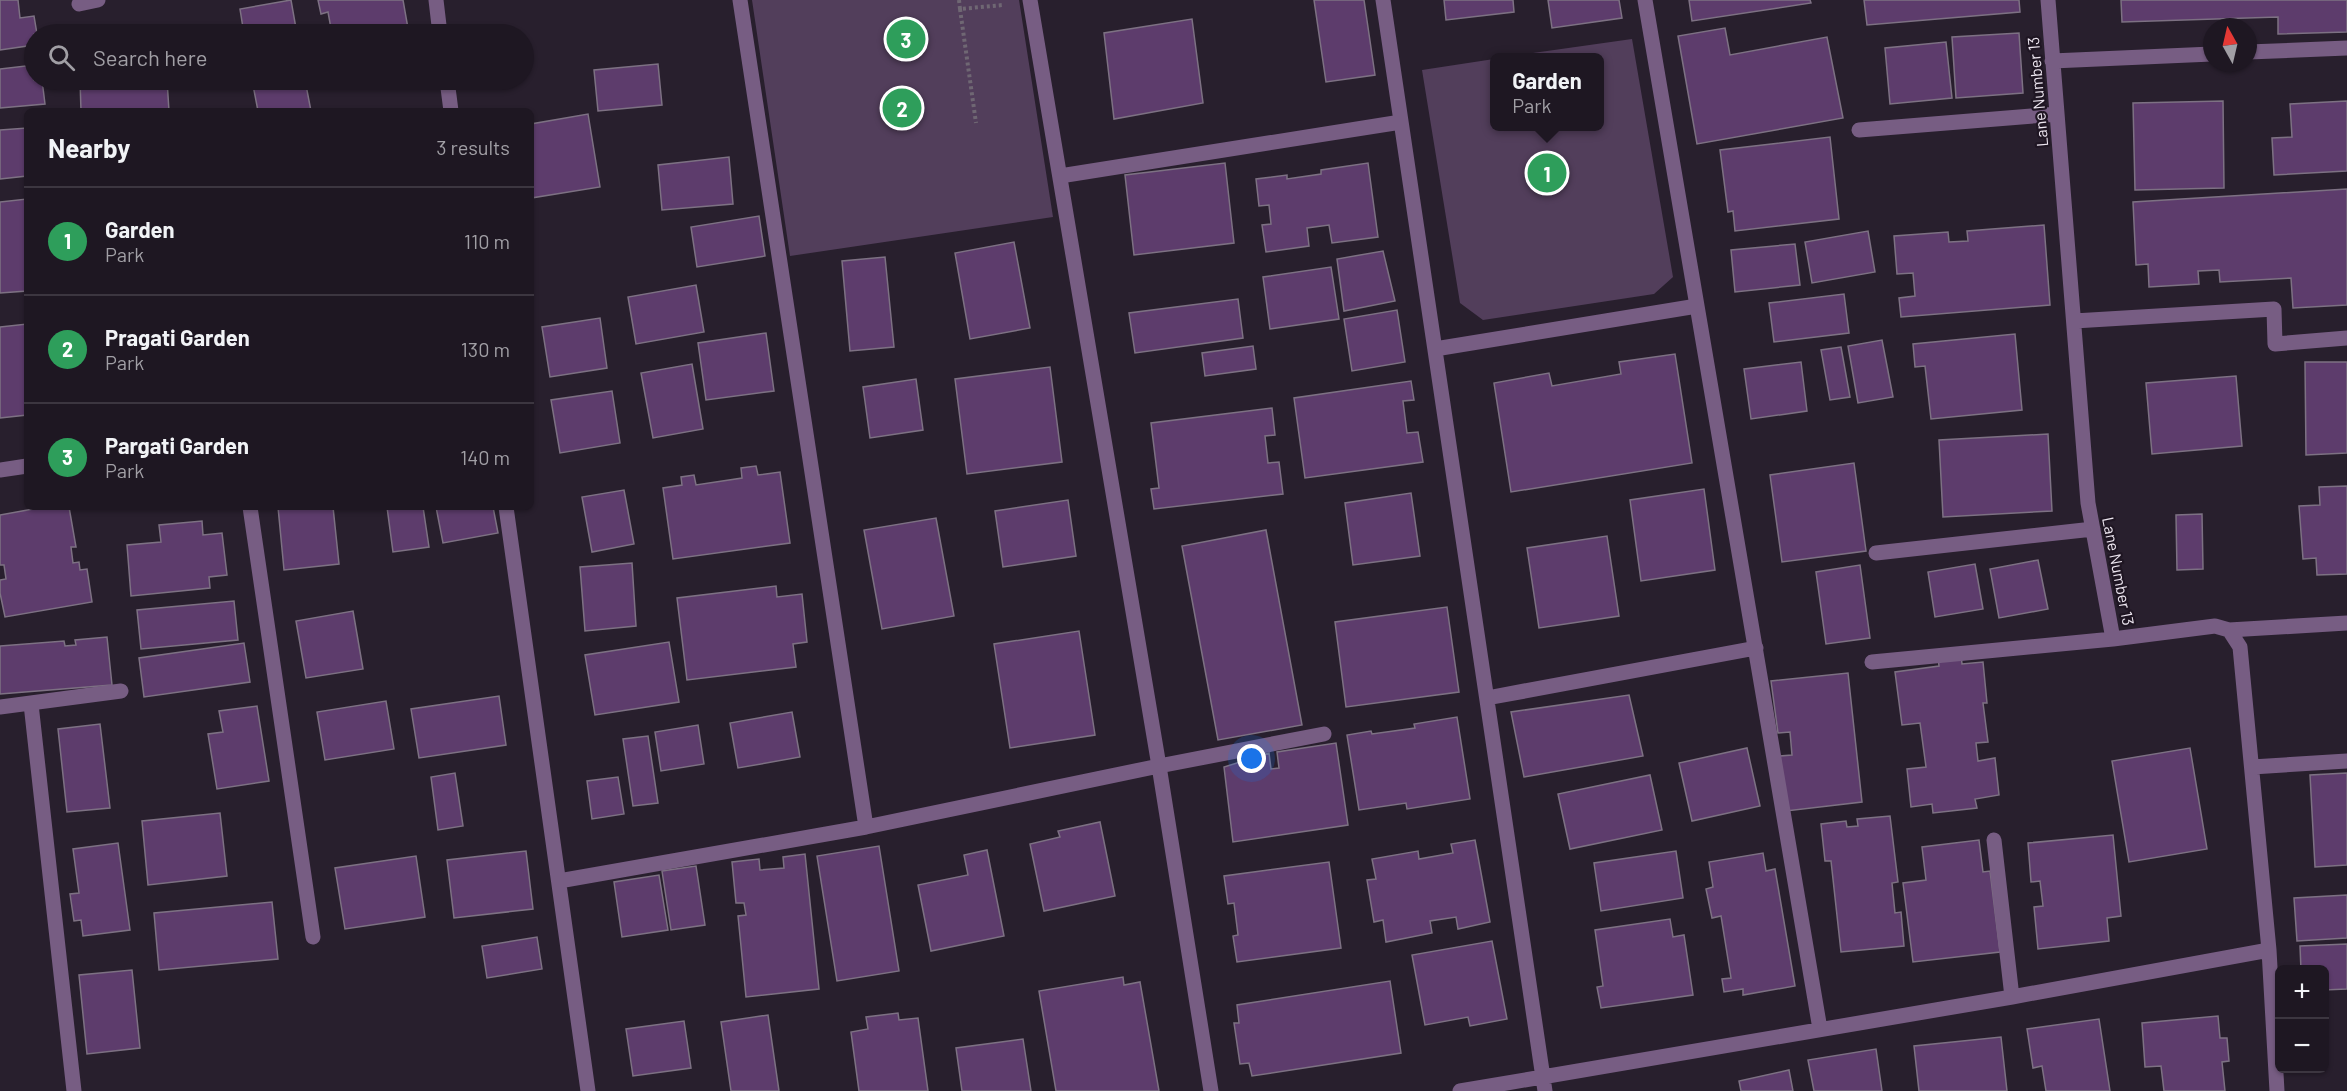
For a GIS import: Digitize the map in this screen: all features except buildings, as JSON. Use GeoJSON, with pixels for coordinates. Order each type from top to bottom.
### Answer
{"type":"FeatureCollection","features":[{"type":"Feature","properties":{"kind":"street"},"geometry":{"type":"LineString","coordinates":[[79,4],[98,0]]}},
{"type":"Feature","properties":{"kind":"street"},"geometry":{"type":"LineString","coordinates":[[436,0],[439,24]]}},
{"type":"Feature","properties":{"kind":"street"},"geometry":{"type":"LineString","coordinates":[[740,0],[866,827]]}},
{"type":"Feature","properties":{"kind":"street"},"geometry":{"type":"LineString","coordinates":[[1383,0],[1544,1083]]}},
{"type":"Feature","properties":{"kind":"street"},"geometry":{"type":"LineString","coordinates":[[1645,0],[1820,1029]]}},
{"type":"Feature","properties":{"kind":"street","name":"Lane Number 13"},"geometry":{"type":"LineString","coordinates":[[2048,0],[2088,503],[2113,639],[2214,626],[2229,630],[2347,622]]}},
{"type":"Feature","properties":{"kind":"street"},"geometry":{"type":"LineString","coordinates":[[1031,1],[1211,1091]]}},
{"type":"Feature","properties":{"kind":"street"},"geometry":{"type":"LineString","coordinates":[[2257,52],[2347,48]]}},
{"type":"Feature","properties":{"kind":"street"},"geometry":{"type":"LineString","coordinates":[[2052,61],[2203,54]]}},
{"type":"Feature","properties":{"kind":"street"},"geometry":{"type":"LineString","coordinates":[[448,90],[451,108]]}},
{"type":"Feature","properties":{"kind":"street"},"geometry":{"type":"LineString","coordinates":[[1859,130],[2057,114]]}},
{"type":"Feature","properties":{"kind":"street"},"geometry":{"type":"LineString","coordinates":[[1060,176],[1401,122]]}},
{"type":"Feature","properties":{"kind":"street"},"geometry":{"type":"LineString","coordinates":[[1435,349],[1697,306]]}},
{"type":"Feature","properties":{"kind":"street"},"geometry":{"type":"LineString","coordinates":[[2074,321],[2274,309],[2275,344],[2347,338]]}},
{"type":"Feature","properties":{"kind":"street"},"geometry":{"type":"LineString","coordinates":[[0,470],[24,466]]}},
{"type":"Feature","properties":{"kind":"street"},"geometry":{"type":"LineString","coordinates":[[250,510],[314,937]]}},
{"type":"Feature","properties":{"kind":"street"},"geometry":{"type":"LineString","coordinates":[[506,510],[588,1091]]}},
{"type":"Feature","properties":{"kind":"street"},"geometry":{"type":"LineString","coordinates":[[1876,554],[2093,529]]}},
{"type":"Feature","properties":{"kind":"street"},"geometry":{"type":"LineString","coordinates":[[2229,630],[2240,647],[2269,950],[2277,1091]]}},
{"type":"Feature","properties":{"kind":"street"},"geometry":{"type":"LineString","coordinates":[[1872,662],[2113,639]]}},
{"type":"Feature","properties":{"kind":"street"},"geometry":{"type":"LineString","coordinates":[[1487,698],[1756,648]]}},
{"type":"Feature","properties":{"kind":"street"},"geometry":{"type":"LineString","coordinates":[[0,708],[121,692]]}},
{"type":"Feature","properties":{"kind":"street"},"geometry":{"type":"LineString","coordinates":[[31,704],[74,1091]]}},
{"type":"Feature","properties":{"kind":"street"},"geometry":{"type":"LineString","coordinates":[[559,880],[866,827],[1324,734]]}},
{"type":"Feature","properties":{"kind":"street"},"geometry":{"type":"LineString","coordinates":[[2252,767],[2347,761]]}},
{"type":"Feature","properties":{"kind":"street"},"geometry":{"type":"LineString","coordinates":[[1994,840],[2012,997]]}},
{"type":"Feature","properties":{"kind":"street"},"geometry":{"type":"LineString","coordinates":[[1460,1091],[1544,1083],[1820,1029],[2269,950]]}},
{"type":"Feature","properties":{"kind":"path"},"geometry":{"type":"LineString","coordinates":[[959,0],[976,123]]}},
{"type":"Feature","properties":{"kind":"path"},"geometry":{"type":"LineString","coordinates":[[960,9],[1031,1]]}},
{"type":"Feature","properties":{"kind":"shaded area"},"geometry":{"type":"Polygon","coordinates":[[[752,0],[1019,0],[1053,217],[790,256],[752,0]]]}},
{"type":"Feature","properties":{"kind":"shaded area"},"geometry":{"type":"Polygon","coordinates":[[[1632,39],[1673,277],[1654,294],[1483,320],[1460,303],[1422,70],[1490,60],[1490,131],[1604,131],[1604,53],[1533,53],[1632,39]]]}},
{"type":"Feature","properties":{"kind":"place","name":"Pargati Garden"},"geometry":{"type":"Point","coordinates":[906,39]}},
{"type":"Feature","properties":{"kind":"place","name":"Pragati Garden"},"geometry":{"type":"Point","coordinates":[902,108]}},
{"type":"Feature","properties":{"kind":"place","name":"Garden"},"geometry":{"type":"Point","coordinates":[1547,173]}}]}
